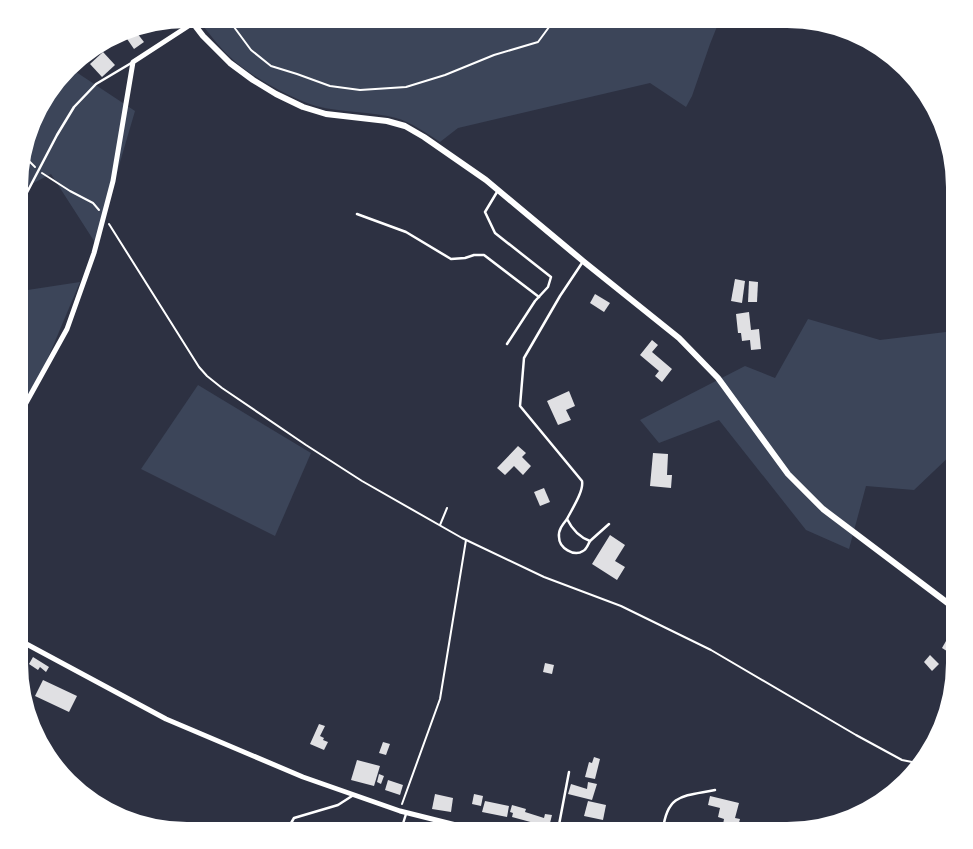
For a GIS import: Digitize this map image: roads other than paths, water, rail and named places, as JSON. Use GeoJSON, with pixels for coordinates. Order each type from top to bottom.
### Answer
{"type":"FeatureCollection","features":[{"type":"Feature","properties":{"kind":"street"},"geometry":{"type":"LineString","coordinates":[[28,398],[66,329],[94,253],[113,181],[133,62],[182,28]]}},
{"type":"Feature","properties":{"kind":"street"},"geometry":{"type":"LineString","coordinates":[[197,28],[230,64],[276,94],[303,107],[326,114],[388,121],[405,126],[424,136],[486,180],[679,338],[718,378],[788,474],[823,509],[945,601]]}},
{"type":"Feature","properties":{"kind":"street"},"geometry":{"type":"LineString","coordinates":[[28,645],[166,719],[303,777],[400,811],[443,822]]}},
{"type":"Feature","properties":{"kind":"lane"},"geometry":{"type":"LineString","coordinates":[[28,190],[74,107],[96,84],[133,62]]}},
{"type":"Feature","properties":{"kind":"lane"},"geometry":{"type":"LineString","coordinates":[[498,190],[485,212],[495,233],[551,277],[548,287],[535,301],[507,344]]}},
{"type":"Feature","properties":{"kind":"lane"},"geometry":{"type":"LineString","coordinates":[[357,214],[406,232],[451,259],[464,258],[474,254],[484,255],[539,297]]}},
{"type":"Feature","properties":{"kind":"lane"},"geometry":{"type":"LineString","coordinates":[[583,261],[524,358],[520,406],[582,481],[581,491],[559,533],[559,540],[564,547],[571,552],[578,553],[586,548],[590,541],[609,524]]}},
{"type":"Feature","properties":{"kind":"lane"},"geometry":{"type":"LineString","coordinates":[[567,519],[576,532],[590,541]]}},
{"type":"Feature","properties":{"kind":"lane"},"geometry":{"type":"LineString","coordinates":[[559,821],[568,772]]}},
{"type":"Feature","properties":{"kind":"lane"},"geometry":{"type":"LineString","coordinates":[[665,821],[670,805],[679,798],[715,790]]}},
{"type":"Feature","properties":{"kind":"lane"},"geometry":{"type":"LineString","coordinates":[[291,822],[294,818],[338,805],[353,795]]}},
{"type":"Feature","properties":{"kind":"lane"},"geometry":{"type":"LineString","coordinates":[[403,822],[406,812]]}}]}
